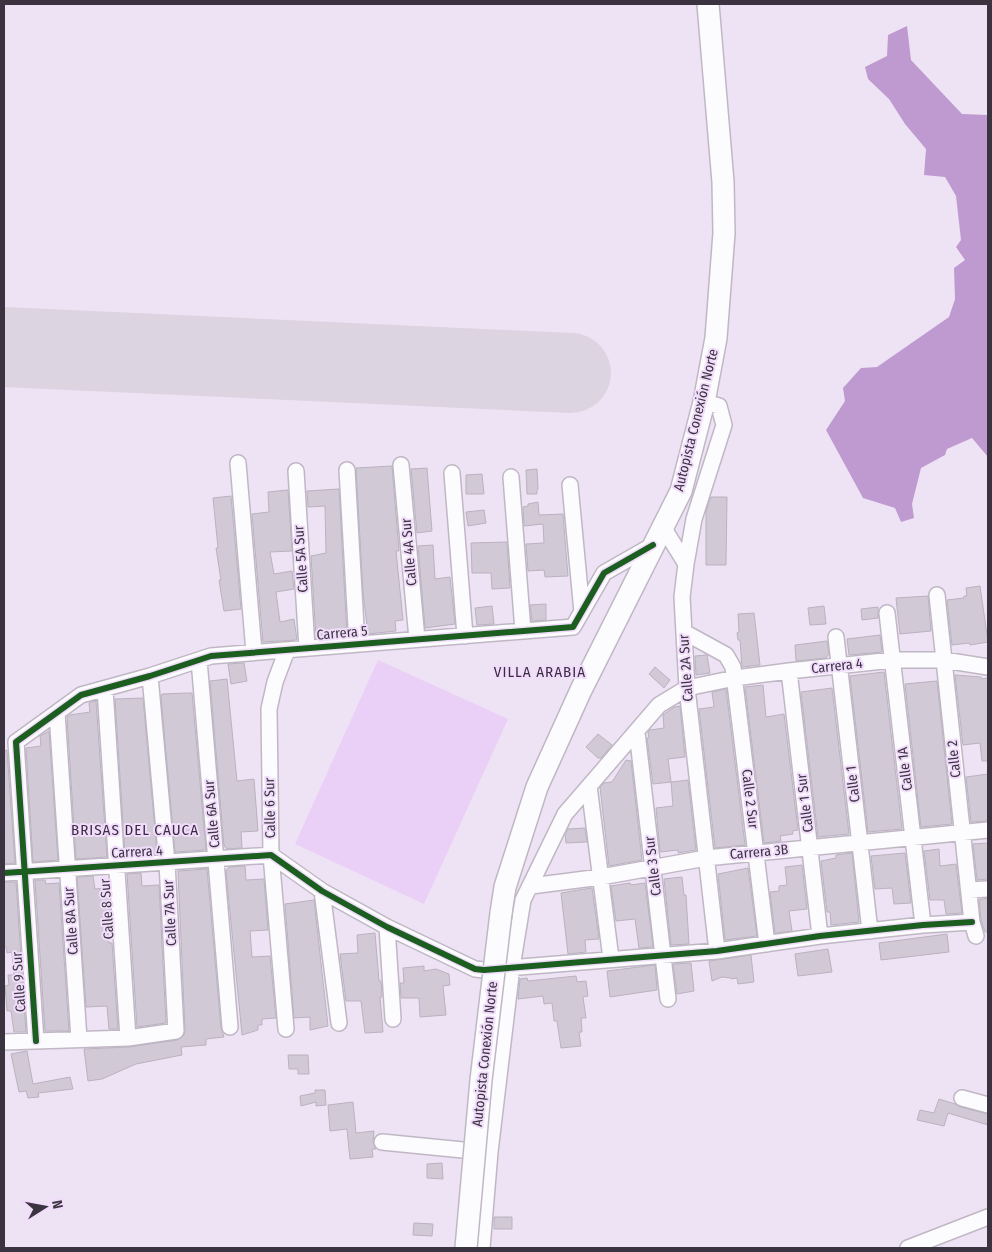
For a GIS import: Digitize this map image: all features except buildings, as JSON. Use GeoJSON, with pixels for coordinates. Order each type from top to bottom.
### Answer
{"type":"FeatureCollection","features":[{"type":"Feature","properties":{"kind":"highway","name":"Autopista Conexión Norte"},"geometry":{"type":"LineString","coordinates":[[466,1248],[481,1080],[505,887],[537,787],[580,690],[681,491],[704,402],[716,338],[724,232],[723,182],[708,4]]}},
{"type":"Feature","properties":{"kind":"street","name":"Calle 2A Sur"},"geometry":{"type":"LineString","coordinates":[[704,402],[718,406],[724,425],[694,519],[682,598],[687,688],[717,951]]}},
{"type":"Feature","properties":{"kind":"street"},"geometry":{"type":"LineString","coordinates":[[238,463],[254,652]]}},
{"type":"Feature","properties":{"kind":"street","name":"Calle 4A Sur"},"geometry":{"type":"LineString","coordinates":[[401,465],[417,639]]}},
{"type":"Feature","properties":{"kind":"street","name":"Calle 5A Sur"},"geometry":{"type":"LineString","coordinates":[[296,470],[307,648]]}},
{"type":"Feature","properties":{"kind":"street"},"geometry":{"type":"LineString","coordinates":[[347,470],[358,644]]}},
{"type":"Feature","properties":{"kind":"street"},"geometry":{"type":"LineString","coordinates":[[452,473],[465,636]]}},
{"type":"Feature","properties":{"kind":"street"},"geometry":{"type":"LineString","coordinates":[[511,477],[523,631]]}},
{"type":"Feature","properties":{"kind":"street"},"geometry":{"type":"LineString","coordinates":[[570,485],[582,612]]}},
{"type":"Feature","properties":{"kind":"street"},"geometry":{"type":"LineString","coordinates":[[663,527],[686,564]]}},
{"type":"Feature","properties":{"kind":"street","name":"Carrera 5"},"geometry":{"type":"LineString","coordinates":[[16,742],[81,695],[150,676],[211,656],[573,627],[604,573],[653,545]]}},
{"type":"Feature","properties":{"kind":"street","name":"Calle 2"},"geometry":{"type":"LineString","coordinates":[[923,925],[974,929],[936,595]]}},
{"type":"Feature","properties":{"kind":"street","name":"Calle 1A"},"geometry":{"type":"LineString","coordinates":[[887,613],[923,925]]}},
{"type":"Feature","properties":{"kind":"street","name":"Calle 2 Sur"},"geometry":{"type":"LineString","coordinates":[[684,632],[726,655],[733,667],[767,944]]}},
{"type":"Feature","properties":{"kind":"street","name":"Calle 1"},"geometry":{"type":"LineString","coordinates":[[836,638],[870,931]]}},
{"type":"Feature","properties":{"kind":"street","name":"Calle 6 Sur"},"geometry":{"type":"LineString","coordinates":[[286,1029],[271,855],[269,709],[275,682],[287,650]]}},
{"type":"Feature","properties":{"kind":"street","name":"Calle 6A Sur"},"geometry":{"type":"LineString","coordinates":[[199,660],[230,1027]]}},
{"type":"Feature","properties":{"kind":"street","name":"Carrera 4"},"geometry":{"type":"LineString","coordinates":[[482,1248],[490,1152],[512,967],[523,900],[564,814],[659,705],[687,688],[735,678],[893,660],[944,660],[988,667]]}},
{"type":"Feature","properties":{"kind":"street","name":"Calle 1 Sur"},"geometry":{"type":"LineString","coordinates":[[789,671],[820,936]]}},
{"type":"Feature","properties":{"kind":"street","name":"Calle 7A Sur"},"geometry":{"type":"LineString","coordinates":[[128,1038],[176,1031],[167,863],[150,676]]}},
{"type":"Feature","properties":{"kind":"street","name":"Calle 8 Sur"},"geometry":{"type":"LineString","coordinates":[[105,689],[128,1038]]}},
{"type":"Feature","properties":{"kind":"street","name":"Calle 8A Sur"},"geometry":{"type":"LineString","coordinates":[[57,713],[79,1039]]}},
{"type":"Feature","properties":{"kind":"street","name":"Calle 3 Sur"},"geometry":{"type":"LineString","coordinates":[[637,732],[668,999]]}},
{"type":"Feature","properties":{"kind":"street","name":"Calle 9 Sur"},"geometry":{"type":"LineString","coordinates":[[16,742],[36,1041]]}},
{"type":"Feature","properties":{"kind":"street"},"geometry":{"type":"LineString","coordinates":[[589,786],[611,959]]}},
{"type":"Feature","properties":{"kind":"street","name":"Carrera 3B"},"geometry":{"type":"LineString","coordinates":[[531,886],[601,877],[706,858],[988,830]]}},
{"type":"Feature","properties":{"kind":"street"},"geometry":{"type":"LineString","coordinates":[[271,855],[322,891],[387,927],[475,969],[484,970],[717,951],[820,936],[923,925]]}},
{"type":"Feature","properties":{"kind":"street","name":"Carrera 4"},"geometry":{"type":"LineString","coordinates":[[4,873],[271,855]]}},
{"type":"Feature","properties":{"kind":"street"},"geometry":{"type":"LineString","coordinates":[[969,890],[988,889]]}},
{"type":"Feature","properties":{"kind":"street"},"geometry":{"type":"LineString","coordinates":[[322,891],[339,1023]]}},
{"type":"Feature","properties":{"kind":"street"},"geometry":{"type":"LineString","coordinates":[[387,927],[393,1019]]}},
{"type":"Feature","properties":{"kind":"street"},"geometry":{"type":"LineString","coordinates":[[4,1042],[128,1038]]}},
{"type":"Feature","properties":{"kind":"street"},"geometry":{"type":"LineString","coordinates":[[962,1098],[988,1105]]}},
{"type":"Feature","properties":{"kind":"street"},"geometry":{"type":"LineString","coordinates":[[382,1142],[490,1152]]}},
{"type":"Feature","properties":{"kind":"street"},"geometry":{"type":"LineString","coordinates":[[908,1248],[988,1217]]}},
{"type":"Feature","properties":{"kind":"shaded area"},"geometry":{"type":"Polygon","coordinates":[[[907,26],[911,60],[962,114],[988,115],[988,457],[972,438],[947,449],[945,455],[921,468],[912,504],[914,518],[901,522],[895,508],[863,498],[826,430],[845,401],[843,388],[861,368],[877,367],[949,317],[955,299],[954,268],[965,260],[956,247],[961,240],[956,196],[945,177],[924,175],[926,149],[905,124],[889,99],[868,79],[865,67],[887,56],[888,35],[907,26]]]}},
{"type":"Feature","properties":{"kind":"shaded area"},"geometry":{"type":"Polygon","coordinates":[[[378,660],[508,719],[424,904],[295,844],[378,660]]]}},
{"type":"Feature","properties":{"kind":"runway"},"geometry":{"type":"LineString","coordinates":[[4,347],[571,373]]}},
{"type":"Feature","properties":{"kind":"cycle path"},"geometry":{"type":"LineString","coordinates":[[36,1041],[16,742],[81,695],[150,676],[211,656],[573,627],[604,573],[653,545]]}},
{"type":"Feature","properties":{"kind":"cycle path"},"geometry":{"type":"LineString","coordinates":[[4,873],[271,855],[322,891],[387,927],[475,969],[484,970],[717,951],[820,936],[923,925],[972,922]]}},
{"type":"Feature","properties":{"kind":"district","name":"VILLA ARABIA"},"geometry":{"type":"Point","coordinates":[540,672]}},
{"type":"Feature","properties":{"kind":"district","name":"BRISAS DEL CAUCA"},"geometry":{"type":"Point","coordinates":[135,830]}}]}
